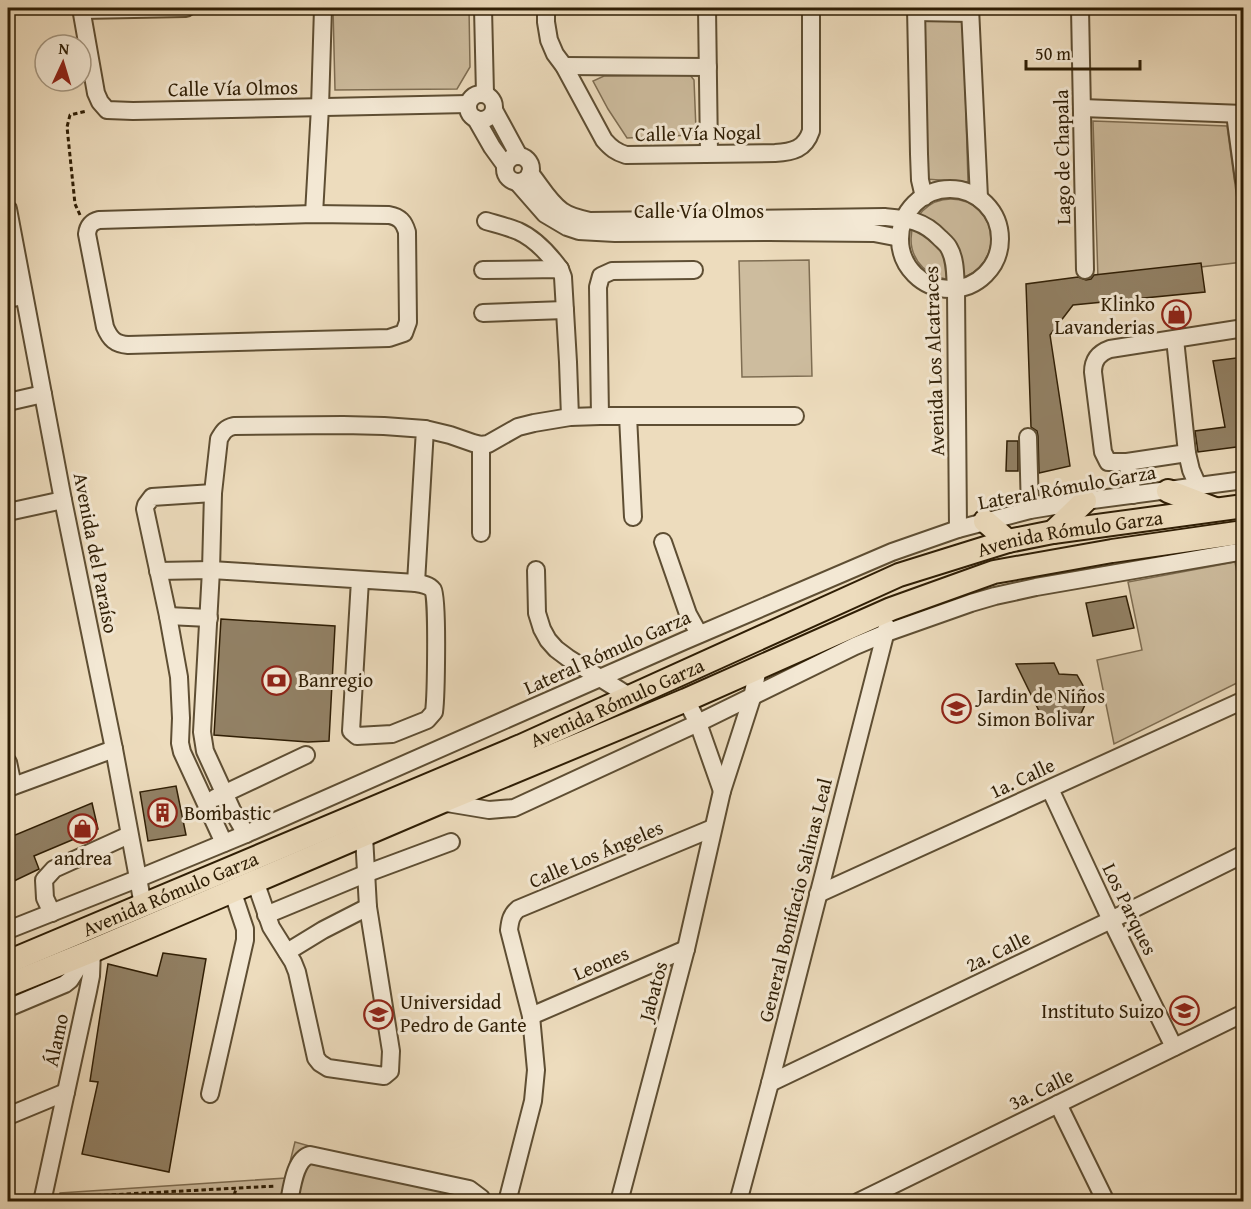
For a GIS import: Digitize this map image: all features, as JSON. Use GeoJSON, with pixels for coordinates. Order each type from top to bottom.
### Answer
{"type":"FeatureCollection","features":[{"type":"Feature","properties":{"kind":"main road"},"geometry":{"type":"LineString","coordinates":[[1168,491],[1217,509]]}},
{"type":"Feature","properties":{"kind":"main road"},"geometry":{"type":"LineString","coordinates":[[1053,532],[1084,501]]}},
{"type":"Feature","properties":{"kind":"main road","name":"Avenida Rómulo Garza"},"geometry":{"type":"LineString","coordinates":[[8,962],[520,746],[899,575],[1008,541],[1053,532],[1244,506]]}},
{"type":"Feature","properties":{"kind":"main road"},"geometry":{"type":"LineString","coordinates":[[985,521],[1008,541]]}},
{"type":"Feature","properties":{"kind":"main road","name":"Avenida Rómulo Garza"},"geometry":{"type":"LineString","coordinates":[[8,985],[686,700],[891,609],[994,572],[1112,551],[1244,532]]}},
{"type":"Feature","properties":{"kind":"street"},"geometry":{"type":"LineString","coordinates":[[106,110],[96,93],[82,9],[186,8]]}},
{"type":"Feature","properties":{"kind":"street"},"geometry":{"type":"LineString","coordinates":[[314,214],[323,8]]}},
{"type":"Feature","properties":{"kind":"street"},"geometry":{"type":"LineString","coordinates":[[483,8],[485,94]]}},
{"type":"Feature","properties":{"kind":"street","name":"Calle Vía Nogal"},"geometry":{"type":"LineString","coordinates":[[546,8],[549,40],[555,54],[564,66],[604,140],[611,148],[626,155],[786,152],[800,147],[808,139],[811,131],[811,8]]}},
{"type":"Feature","properties":{"kind":"street"},"geometry":{"type":"LineString","coordinates":[[707,8],[709,153]]}},
{"type":"Feature","properties":{"kind":"street","name":"Lago de Chapala"},"geometry":{"type":"LineString","coordinates":[[1080,8],[1085,270]]}},
{"type":"Feature","properties":{"kind":"street"},"geometry":{"type":"LineString","coordinates":[[924,197],[920,180],[916,10],[970,10],[979,198]]}},
{"type":"Feature","properties":{"kind":"street"},"geometry":{"type":"LineString","coordinates":[[564,66],[708,67]]}},
{"type":"Feature","properties":{"kind":"street"},"geometry":{"type":"LineString","coordinates":[[512,161],[509,135],[494,110],[493,100],[485,94],[477,94],[470,100],[472,111],[492,147],[512,161],[527,160],[529,164],[523,177]]}},
{"type":"Feature","properties":{"kind":"street","name":"Calle Vía Olmos"},"geometry":{"type":"LineString","coordinates":[[106,110],[320,107],[472,111]]}},
{"type":"Feature","properties":{"kind":"street"},"geometry":{"type":"LineString","coordinates":[[1082,108],[1239,114],[1244,180]]}},
{"type":"Feature","properties":{"kind":"street"},"geometry":{"type":"LineString","coordinates":[[472,111],[481,120],[487,119],[494,110]]}},
{"type":"Feature","properties":{"kind":"street","name":"Calle Vía Olmos"},"geometry":{"type":"LineString","coordinates":[[523,177],[562,211],[590,221],[885,217],[904,219]]}},
{"type":"Feature","properties":{"kind":"street","name":"Calle Vía Olmos"},"geometry":{"type":"LineString","coordinates":[[523,177],[545,214],[579,231],[874,233],[900,238]]}},
{"type":"Feature","properties":{"kind":"street"},"geometry":{"type":"LineString","coordinates":[[957,190],[979,198],[992,212],[999,228],[1000,241],[993,265],[976,282],[956,290],[939,288],[926,283],[915,275],[902,251],[900,238],[904,219],[924,197],[934,192],[957,190]]}},
{"type":"Feature","properties":{"kind":"street","name":"Avenida del Paraíso"},"geometry":{"type":"LineString","coordinates":[[8,209],[16,297],[43,394],[143,905]]}},
{"type":"Feature","properties":{"kind":"street"},"geometry":{"type":"LineString","coordinates":[[314,214],[395,216],[407,232],[408,322],[404,333],[389,338],[128,345],[113,342],[105,327],[87,234],[88,226],[99,220],[314,214]]}},
{"type":"Feature","properties":{"kind":"street","name":"Avenida Los Alcatraces"},"geometry":{"type":"LineString","coordinates":[[904,219],[920,222],[935,233],[949,247],[954,265],[958,529]]}},
{"type":"Feature","properties":{"kind":"street"},"geometry":{"type":"LineString","coordinates":[[486,221],[519,231],[550,255],[560,269],[563,277],[570,417]]}},
{"type":"Feature","properties":{"kind":"street"},"geometry":{"type":"LineString","coordinates":[[483,270],[560,269]]}},
{"type":"Feature","properties":{"kind":"street"},"geometry":{"type":"LineString","coordinates":[[600,416],[598,287],[601,276],[612,271],[694,270]]}},
{"type":"Feature","properties":{"kind":"street"},"geometry":{"type":"LineString","coordinates":[[483,313],[565,310]]}},
{"type":"Feature","properties":{"kind":"street"},"geometry":{"type":"LineString","coordinates":[[1187,453],[1127,462],[1108,462],[1104,456],[1093,364],[1098,356],[1110,349],[1244,328]]}},
{"type":"Feature","properties":{"kind":"street"},"geometry":{"type":"LineString","coordinates":[[1175,339],[1187,453],[1198,486]]}},
{"type":"Feature","properties":{"kind":"street"},"geometry":{"type":"LineString","coordinates":[[8,402],[43,394]]}},
{"type":"Feature","properties":{"kind":"street"},"geometry":{"type":"LineString","coordinates":[[628,416],[633,517]]}},
{"type":"Feature","properties":{"kind":"street"},"geometry":{"type":"LineString","coordinates":[[246,834],[232,810],[205,751],[201,719],[209,618],[213,493],[219,439],[228,428],[234,426],[384,426],[425,429],[481,445],[496,441],[518,427],[570,417],[795,416]]}},
{"type":"Feature","properties":{"kind":"street"},"geometry":{"type":"LineString","coordinates":[[416,583],[425,429]]}},
{"type":"Feature","properties":{"kind":"street"},"geometry":{"type":"LineString","coordinates":[[1028,437],[1030,510]]}},
{"type":"Feature","properties":{"kind":"street"},"geometry":{"type":"LineString","coordinates":[[481,445],[481,532]]}},
{"type":"Feature","properties":{"kind":"street"},"geometry":{"type":"LineString","coordinates":[[1127,462],[1132,495]]}},
{"type":"Feature","properties":{"kind":"street","name":"Lateral Rómulo Garza"},"geometry":{"type":"LineString","coordinates":[[8,930],[246,834],[699,634],[892,552],[958,529],[1030,510],[1244,480]]}},
{"type":"Feature","properties":{"kind":"street"},"geometry":{"type":"LineString","coordinates":[[213,493],[152,497],[145,508],[179,677],[182,752],[224,843]]}},
{"type":"Feature","properties":{"kind":"street"},"geometry":{"type":"LineString","coordinates":[[8,512],[63,500]]}},
{"type":"Feature","properties":{"kind":"street"},"geometry":{"type":"LineString","coordinates":[[663,542],[688,614],[699,634]]}},
{"type":"Feature","properties":{"kind":"street"},"geometry":{"type":"LineString","coordinates":[[441,802],[489,810],[514,808],[752,698],[855,646],[971,603],[995,596],[1244,551]]}},
{"type":"Feature","properties":{"kind":"street"},"geometry":{"type":"LineString","coordinates":[[158,571],[211,570],[416,583],[431,588],[435,593],[436,627],[434,712],[427,720],[398,733],[357,736],[351,729],[360,580]]}},
{"type":"Feature","properties":{"kind":"street"},"geometry":{"type":"LineString","coordinates":[[536,570],[537,613],[542,629],[556,649],[628,696]]}},
{"type":"Feature","properties":{"kind":"street","name":"General Bonifacio Salinas Leal"},"geometry":{"type":"LineString","coordinates":[[738,1202],[891,609]]}},
{"type":"Feature","properties":{"kind":"street"},"geometry":{"type":"LineString","coordinates":[[168,616],[209,618]]}},
{"type":"Feature","properties":{"kind":"street","name":"Jabatos"},"geometry":{"type":"LineString","coordinates":[[619,1202],[686,949],[712,828],[752,698],[758,668]]}},
{"type":"Feature","properties":{"kind":"street"},"geometry":{"type":"LineString","coordinates":[[686,700],[698,723],[722,791]]}},
{"type":"Feature","properties":{"kind":"street","name":"1a. Calle"},"geometry":{"type":"LineString","coordinates":[[818,894],[1244,700]]}},
{"type":"Feature","properties":{"kind":"street"},"geometry":{"type":"LineString","coordinates":[[181,718],[201,719]]}},
{"type":"Feature","properties":{"kind":"street"},"geometry":{"type":"LineString","coordinates":[[8,762],[10,787],[114,748]]}},
{"type":"Feature","properties":{"kind":"street"},"geometry":{"type":"LineString","coordinates":[[206,801],[306,755]]}},
{"type":"Feature","properties":{"kind":"street","name":"Los Parques"},"geometry":{"type":"LineString","coordinates":[[1050,789],[1174,1047]]}},
{"type":"Feature","properties":{"kind":"street","name":"Calle Los Ángeles"},"geometry":{"type":"LineString","coordinates":[[531,1016],[509,930],[513,913],[712,828]]}},
{"type":"Feature","properties":{"kind":"street"},"geometry":{"type":"LineString","coordinates":[[52,913],[45,898],[44,880],[54,869],[129,835]]}},
{"type":"Feature","properties":{"kind":"street"},"geometry":{"type":"LineString","coordinates":[[255,881],[274,933],[297,972],[316,1058],[320,1064],[328,1068],[384,1076],[390,1071],[390,1041],[368,906],[364,836]]}},
{"type":"Feature","properties":{"kind":"street"},"geometry":{"type":"LineString","coordinates":[[266,915],[365,874],[451,842]]}},
{"type":"Feature","properties":{"kind":"street","name":"2a. Calle"},"geometry":{"type":"LineString","coordinates":[[770,1083],[1244,854]]}},
{"type":"Feature","properties":{"kind":"street"},"geometry":{"type":"LineString","coordinates":[[210,1094],[245,940],[245,929],[232,890]]}},
{"type":"Feature","properties":{"kind":"street"},"geometry":{"type":"LineString","coordinates":[[286,952],[368,906]]}},
{"type":"Feature","properties":{"kind":"street","name":"Leones"},"geometry":{"type":"LineString","coordinates":[[531,1016],[686,949]]}},
{"type":"Feature","properties":{"kind":"street"},"geometry":{"type":"LineString","coordinates":[[8,1008],[65,984],[90,952]]}},
{"type":"Feature","properties":{"kind":"street","name":"Álamo"},"geometry":{"type":"LineString","coordinates":[[42,1202],[91,976],[90,952]]}},
{"type":"Feature","properties":{"kind":"street","name":"3a. Calle"},"geometry":{"type":"LineString","coordinates":[[858,1202],[1244,1013]]}},
{"type":"Feature","properties":{"kind":"street"},"geometry":{"type":"LineString","coordinates":[[507,1202],[533,1101],[536,1070],[531,1016]]}},
{"type":"Feature","properties":{"kind":"street"},"geometry":{"type":"LineString","coordinates":[[8,1116],[66,1092]]}},
{"type":"Feature","properties":{"kind":"street"},"geometry":{"type":"LineString","coordinates":[[1058,1104],[1106,1202]]}},
{"type":"Feature","properties":{"kind":"street"},"geometry":{"type":"LineString","coordinates":[[291,1193],[300,1161],[304,1156],[310,1155],[469,1189],[483,1202]]}},
{"type":"Feature","properties":{"kind":"path"},"geometry":{"type":"LineString","coordinates":[[88,226],[81,219],[75,204],[67,127],[70,115],[82,111],[106,110]]}},
{"type":"Feature","properties":{"kind":"path"},"geometry":{"type":"LineString","coordinates":[[62,1202],[63,1199],[70,1197],[236,1189],[291,1193]]}},
{"type":"Feature","properties":{"kind":"path"},"geometry":{"type":"LineString","coordinates":[[232,1202],[236,1189]]}},
{"type":"Feature","properties":{"kind":"shaded area"},"geometry":{"type":"Polygon","coordinates":[[[333,8],[469,8],[470,67],[457,89],[335,90],[333,8]]]}},
{"type":"Feature","properties":{"kind":"shaded area"},"geometry":{"type":"Polygon","coordinates":[[[963,14],[968,182],[925,179],[924,15],[963,14]]]}},
{"type":"Feature","properties":{"kind":"shaded area"},"geometry":{"type":"Polygon","coordinates":[[[690,75],[694,80],[696,130],[693,135],[627,138],[593,81],[604,76],[690,75]]]}},
{"type":"Feature","properties":{"kind":"shaded area"},"geometry":{"type":"Polygon","coordinates":[[[1093,121],[1227,126],[1243,243],[1243,262],[1098,279],[1093,121]]]}},
{"type":"Feature","properties":{"kind":"shaded area"},"geometry":{"type":"Polygon","coordinates":[[[951,199],[966,202],[979,211],[988,224],[991,239],[988,254],[979,267],[966,276],[951,279],[936,276],[923,267],[914,254],[911,239],[914,224],[923,211],[936,202],[951,199]]]}},
{"type":"Feature","properties":{"kind":"shaded area"},"geometry":{"type":"Polygon","coordinates":[[[809,260],[812,376],[742,377],[739,261],[809,260]]]}},
{"type":"Feature","properties":{"kind":"shaded area"},"geometry":{"type":"Polygon","coordinates":[[[1235,562],[1243,603],[1243,680],[1114,744],[1097,660],[1142,650],[1128,582],[1235,562]]]}},
{"type":"Feature","properties":{"kind":"shaded area"},"geometry":{"type":"Polygon","coordinates":[[[295,1142],[497,1199],[496,1202],[58,1202],[60,1193],[286,1178],[295,1142]]]}},
{"type":"Feature","properties":{"kind":"building"},"geometry":{"type":"Polygon","coordinates":[[[1201,263],[1205,292],[1073,305],[1050,335],[1070,466],[1039,473],[1038,436],[1037,431],[1031,427],[1026,284],[1078,277],[1086,280],[1091,279],[1094,275],[1201,263]]]}},
{"type":"Feature","properties":{"kind":"building"},"geometry":{"type":"Polygon","coordinates":[[[1244,357],[1244,446],[1198,452],[1195,431],[1225,427],[1213,361],[1244,357]]]}},
{"type":"Feature","properties":{"kind":"building"},"geometry":{"type":"Polygon","coordinates":[[[1007,441],[1018,441],[1018,471],[1006,471],[1007,441]]]}},
{"type":"Feature","properties":{"kind":"building"},"geometry":{"type":"Polygon","coordinates":[[[1126,596],[1134,628],[1093,636],[1086,603],[1126,596]]]}},
{"type":"Feature","properties":{"kind":"building"},"geometry":{"type":"Polygon","coordinates":[[[221,619],[335,626],[329,741],[308,742],[214,735],[221,619]]]}},
{"type":"Feature","properties":{"kind":"building"},"geometry":{"type":"Polygon","coordinates":[[[1054,663],[1059,674],[1077,675],[1089,696],[1078,720],[1043,719],[1016,664],[1054,663]]]}},
{"type":"Feature","properties":{"kind":"building","name":"Bombastic"},"geometry":{"type":"Polygon","coordinates":[[[176,786],[186,835],[148,841],[140,792],[176,786]]]}},
{"type":"Feature","properties":{"kind":"building"},"geometry":{"type":"Polygon","coordinates":[[[92,803],[98,829],[34,856],[39,869],[14,881],[12,877],[8,879],[8,838],[92,803]]]}},
{"type":"Feature","properties":{"kind":"building"},"geometry":{"type":"Polygon","coordinates":[[[163,953],[206,959],[169,1172],[82,1154],[98,1082],[90,1081],[108,964],[157,976],[163,953]]]}},
{"type":"Feature","properties":{"kind":"place","name":"Klinko Lavanderias"},"geometry":{"type":"Point","coordinates":[1176,315]}},
{"type":"Feature","properties":{"kind":"place","name":"Banregio"},"geometry":{"type":"Point","coordinates":[277,680]}},
{"type":"Feature","properties":{"kind":"place","name":"Jardin de Niños Simon Bolivar"},"geometry":{"type":"Point","coordinates":[956,708]}},
{"type":"Feature","properties":{"kind":"place","name":"Bombastic"},"geometry":{"type":"Point","coordinates":[163,813]}},
{"type":"Feature","properties":{"kind":"place","name":"andrea"},"geometry":{"type":"Point","coordinates":[83,828]}},
{"type":"Feature","properties":{"kind":"place","name":"Instituto Suizo"},"geometry":{"type":"Point","coordinates":[1185,1011]}},
{"type":"Feature","properties":{"kind":"place","name":"Universidad Pedro de Gante"},"geometry":{"type":"Point","coordinates":[379,1014]}}]}
